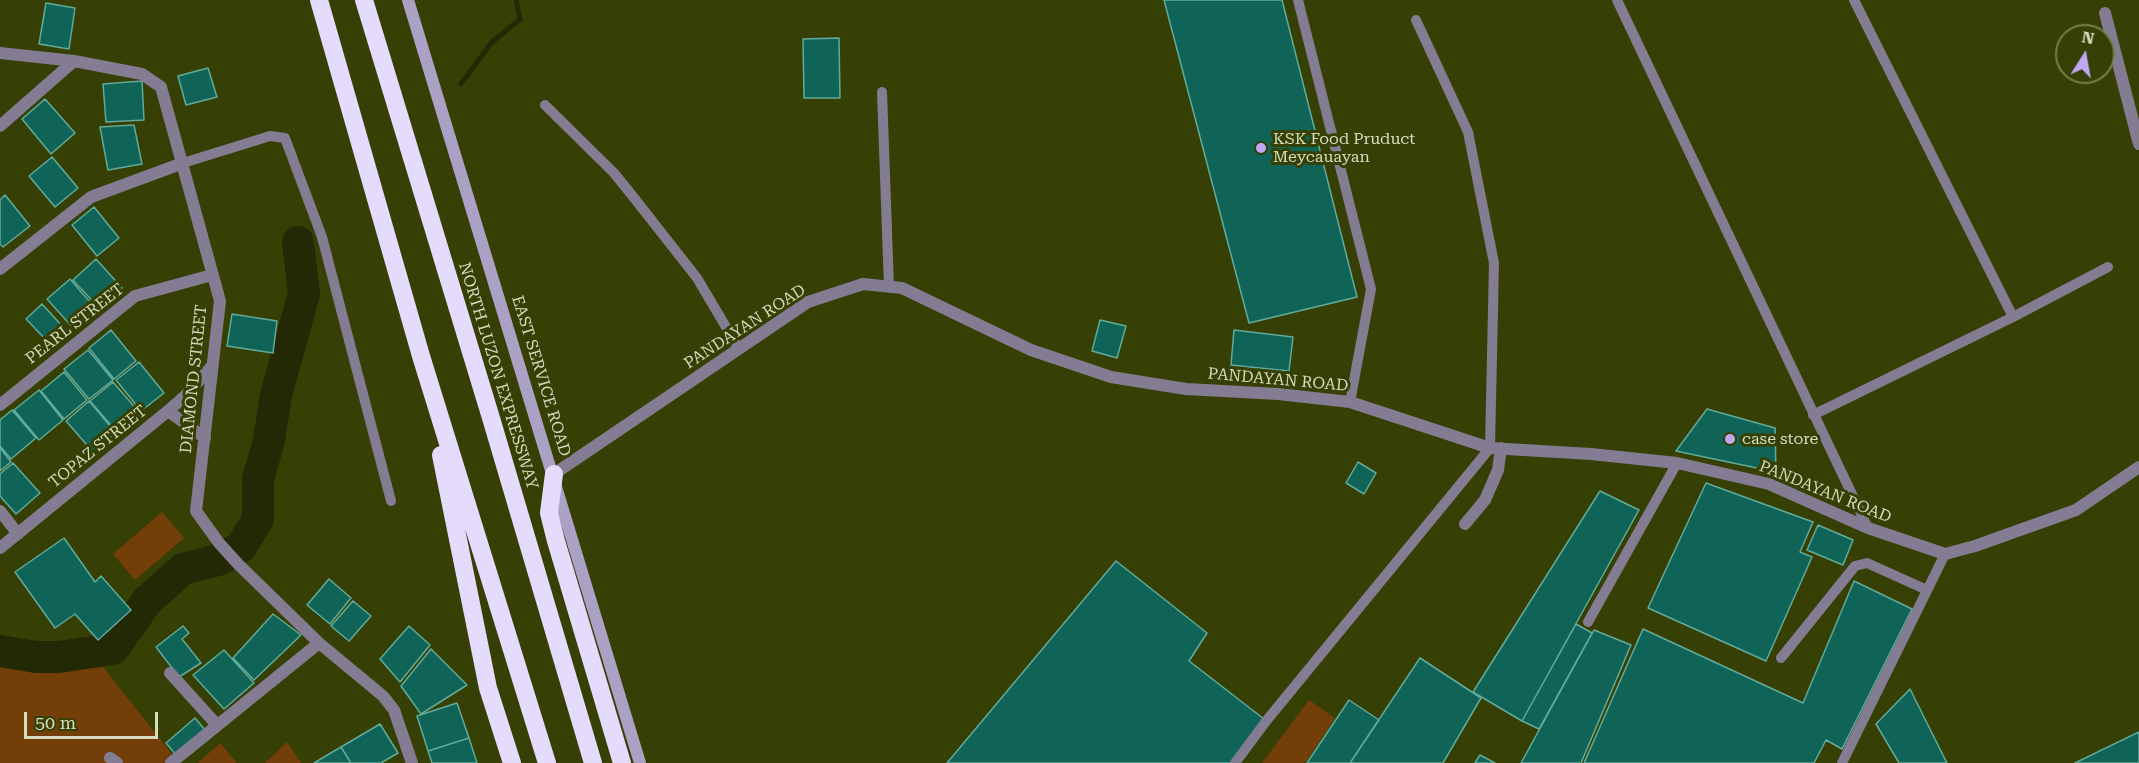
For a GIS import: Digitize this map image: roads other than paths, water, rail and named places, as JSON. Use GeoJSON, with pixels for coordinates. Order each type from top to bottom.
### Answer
{"type":"FeatureCollection","features":[{"type":"Feature","properties":{"kind":"highway"},"geometry":{"type":"LineString","coordinates":[[319,0],[421,356],[547,763]]}},
{"type":"Feature","properties":{"kind":"highway","name":"NORTH LUZON EXPRESSWAY"},"geometry":{"type":"LineString","coordinates":[[364,0],[593,763]]}},
{"type":"Feature","properties":{"kind":"highway"},"geometry":{"type":"LineString","coordinates":[[421,356],[488,688],[512,763]]}},
{"type":"Feature","properties":{"kind":"highway"},"geometry":{"type":"LineString","coordinates":[[554,474],[549,513],[622,763]]}},
{"type":"Feature","properties":{"kind":"main road","name":"EAST SERVICE ROAD"},"geometry":{"type":"LineString","coordinates":[[408,0],[640,763]]}},
{"type":"Feature","properties":{"kind":"street"},"geometry":{"type":"LineString","coordinates":[[2105,13],[2139,144]]}},
{"type":"Feature","properties":{"kind":"street","name":"DIAMOND STREET"},"geometry":{"type":"LineString","coordinates":[[0,53],[74,61],[142,74],[161,87],[220,301],[196,510],[219,543],[238,564],[320,643],[383,696],[394,710],[412,763]]}},
{"type":"Feature","properties":{"kind":"street"},"geometry":{"type":"LineString","coordinates":[[0,126],[74,61]]}},
{"type":"Feature","properties":{"kind":"street"},"geometry":{"type":"LineString","coordinates":[[0,269],[91,197],[183,163]]}},
{"type":"Feature","properties":{"kind":"street","name":"PEARL STREET"},"geometry":{"type":"LineString","coordinates":[[0,405],[135,296],[212,275]]}},
{"type":"Feature","properties":{"kind":"street","name":"PANDAYAN ROAD"},"geometry":{"type":"LineString","coordinates":[[554,474],[808,302],[863,284],[903,288],[1031,350],[1111,377],[1186,389],[1278,393],[1350,402],[1496,448],[1591,454],[1677,463],[1769,484],[1868,528],[1945,554]]}},
{"type":"Feature","properties":{"kind":"street","name":"TOPAZ STREET"},"geometry":{"type":"LineString","coordinates":[[0,548],[168,411],[212,366]]}},
{"type":"Feature","properties":{"kind":"street"},"geometry":{"type":"LineString","coordinates":[[168,411],[205,438]]}},
{"type":"Feature","properties":{"kind":"street"},"geometry":{"type":"LineString","coordinates":[[1465,524],[1485,500],[1498,470],[1496,448]]}},
{"type":"Feature","properties":{"kind":"street"},"geometry":{"type":"LineString","coordinates":[[1945,554],[1975,546],[2076,510],[2139,467]]}},
{"type":"Feature","properties":{"kind":"street"},"geometry":{"type":"LineString","coordinates":[[0,511],[18,534]]}},
{"type":"Feature","properties":{"kind":"street"},"geometry":{"type":"LineString","coordinates":[[171,763],[320,643]]}},
{"type":"Feature","properties":{"kind":"street"},"geometry":{"type":"LineString","coordinates":[[170,673],[217,725]]}},
{"type":"Feature","properties":{"kind":"lane"},"geometry":{"type":"LineString","coordinates":[[1298,0],[1371,290],[1350,402]]}},
{"type":"Feature","properties":{"kind":"lane"},"geometry":{"type":"LineString","coordinates":[[1617,0],[1868,528]]}},
{"type":"Feature","properties":{"kind":"lane"},"geometry":{"type":"LineString","coordinates":[[1854,0],[2013,317]]}},
{"type":"Feature","properties":{"kind":"lane"},"geometry":{"type":"LineString","coordinates":[[1235,763],[1267,720],[1496,448],[1494,263],[1468,132],[1416,20]]}},
{"type":"Feature","properties":{"kind":"lane"},"geometry":{"type":"LineString","coordinates":[[882,92],[889,286]]}},
{"type":"Feature","properties":{"kind":"lane"},"geometry":{"type":"LineString","coordinates":[[545,105],[614,173],[631,194],[697,278],[739,349]]}},
{"type":"Feature","properties":{"kind":"lane"},"geometry":{"type":"LineString","coordinates":[[183,163],[270,136],[285,138],[322,237],[391,501]]}},
{"type":"Feature","properties":{"kind":"lane"},"geometry":{"type":"LineString","coordinates":[[1813,415],[2013,317],[2108,267]]}},
{"type":"Feature","properties":{"kind":"lane"},"geometry":{"type":"LineString","coordinates":[[1588,622],[1677,463]]}},
{"type":"Feature","properties":{"kind":"lane"},"geometry":{"type":"LineString","coordinates":[[1842,763],[1945,554]]}},
{"type":"Feature","properties":{"kind":"lane"},"geometry":{"type":"LineString","coordinates":[[1781,658],[1855,566],[1867,563],[1927,590]]}},
{"type":"Feature","properties":{"kind":"waterway"},"geometry":{"type":"LineString","coordinates":[[461,84],[492,42],[520,19],[516,0]]}},
{"type":"Feature","properties":{"kind":"waterway"},"geometry":{"type":"LineString","coordinates":[[0,651],[36,657],[59,657],[113,649],[147,601],[183,569],[218,560],[241,547],[258,519],[258,479],[269,440],[276,395],[304,294],[298,242]]}},
{"type":"Feature","properties":{"kind":"place","name":"KSK Food Pruduct Meycauayan"},"geometry":{"type":"Point","coordinates":[1261,148]}},
{"type":"Feature","properties":{"kind":"place","name":"case store"},"geometry":{"type":"Point","coordinates":[1730,439]}}]}
